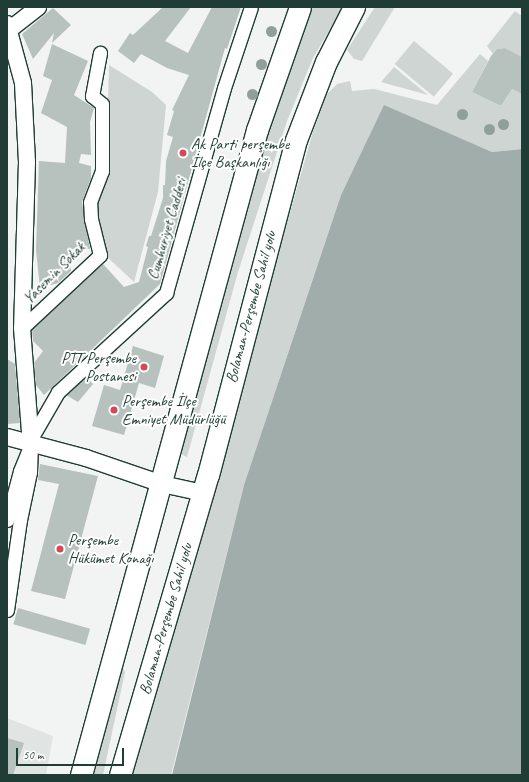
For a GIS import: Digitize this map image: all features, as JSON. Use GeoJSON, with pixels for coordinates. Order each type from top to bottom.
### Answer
{"type":"FeatureCollection","features":[{"type":"Feature","properties":{"kind":"main road"},"geometry":{"type":"LineString","coordinates":[[81,775],[162,484],[257,130],[300,7]]}},
{"type":"Feature","properties":{"kind":"main road","name":"Bolaman-Perşembe Sahil yolu"},"geometry":{"type":"LineString","coordinates":[[120,775],[203,493],[296,140],[326,62],[354,7]]}},
{"type":"Feature","properties":{"kind":"street"},"geometry":{"type":"LineString","coordinates":[[7,610],[20,520],[30,472],[31,441],[22,328],[27,162],[23,83],[8,27],[38,7]]}},
{"type":"Feature","properties":{"kind":"street","name":"Cumhuriyet Caddesi"},"geometry":{"type":"LineString","coordinates":[[7,520],[20,471],[31,441],[58,392],[166,293],[223,94],[251,7]]}},
{"type":"Feature","properties":{"kind":"street","name":"Yasemin Sokak"},"geometry":{"type":"LineString","coordinates":[[22,328],[100,255],[92,226],[90,202],[102,171],[102,104],[92,96],[100,53]]}},
{"type":"Feature","properties":{"kind":"street"},"geometry":{"type":"LineString","coordinates":[[7,437],[31,441],[162,484],[203,493]]}},
{"type":"Feature","properties":{"kind":"shaded area"},"geometry":{"type":"Polygon","coordinates":[[[306,7],[343,7],[313,58],[287,121],[238,272],[187,457],[181,454],[213,329],[291,48],[306,7]]]}},
{"type":"Feature","properties":{"kind":"shaded area"},"geometry":{"type":"Polygon","coordinates":[[[375,7],[395,7],[362,61],[354,59],[347,50],[375,7]]]}},
{"type":"Feature","properties":{"kind":"shaded area"},"geometry":{"type":"Polygon","coordinates":[[[515,11],[522,16],[522,57],[505,48],[497,49],[493,54],[487,46],[515,11]]]}},
{"type":"Feature","properties":{"kind":"shaded area"},"geometry":{"type":"Polygon","coordinates":[[[414,41],[453,74],[434,97],[395,64],[414,41]]]}},
{"type":"Feature","properties":{"kind":"shaded area"},"geometry":{"type":"Polygon","coordinates":[[[480,54],[488,61],[472,92],[501,106],[512,89],[522,94],[522,149],[492,152],[384,106],[341,195],[244,485],[171,775],[129,775],[313,132],[327,94],[337,84],[350,81],[352,91],[374,89],[437,105],[480,54]]]}},
{"type":"Feature","properties":{"kind":"shaded area"},"geometry":{"type":"Polygon","coordinates":[[[109,65],[152,92],[166,105],[158,192],[134,282],[104,254],[91,202],[106,180],[109,65]]]}},
{"type":"Feature","properties":{"kind":"shaded area"},"geometry":{"type":"Polygon","coordinates":[[[394,67],[428,95],[381,82],[394,67]]]}},
{"type":"Feature","properties":{"kind":"shaded area"},"geometry":{"type":"Polygon","coordinates":[[[384,105],[492,152],[522,149],[522,775],[172,775],[244,485],[341,195],[384,105]]]}},
{"type":"Feature","properties":{"kind":"shaded area"},"geometry":{"type":"Polygon","coordinates":[[[123,668],[125,672],[103,775],[92,775],[123,668]]]}},
{"type":"Feature","properties":{"kind":"shaded area"},"geometry":{"type":"Polygon","coordinates":[[[7,718],[53,736],[46,775],[7,775],[7,718]]]}},
{"type":"Feature","properties":{"kind":"building"},"geometry":{"type":"Polygon","coordinates":[[[163,7],[191,7],[165,41],[188,53],[212,7],[241,7],[227,49],[225,48],[160,284],[44,395],[36,385],[34,363],[43,351],[33,341],[32,329],[103,264],[124,287],[139,282],[148,247],[146,246],[149,236],[151,236],[163,198],[166,161],[173,137],[167,135],[174,111],[172,110],[189,75],[167,68],[141,54],[134,63],[118,51],[130,33],[133,35],[163,7]]]}},
{"type":"Feature","properties":{"kind":"building"},"geometry":{"type":"Polygon","coordinates":[[[53,8],[71,25],[52,43],[54,33],[33,59],[22,34],[53,8]]]}},
{"type":"Feature","properties":{"kind":"building"},"geometry":{"type":"Polygon","coordinates":[[[52,44],[88,61],[74,95],[94,108],[90,122],[91,155],[81,154],[79,163],[91,166],[91,178],[82,202],[90,249],[68,249],[71,271],[58,283],[40,288],[36,250],[39,161],[65,163],[67,127],[41,113],[52,80],[43,76],[52,44]]]}},
{"type":"Feature","properties":{"kind":"building"},"geometry":{"type":"Polygon","coordinates":[[[505,48],[522,57],[522,94],[512,89],[501,106],[472,92],[491,56],[497,49],[505,48]]]}},
{"type":"Feature","properties":{"kind":"building"},"geometry":{"type":"Polygon","coordinates":[[[133,346],[164,356],[155,388],[139,383],[124,435],[92,426],[104,385],[120,390],[133,346]]]}},
{"type":"Feature","properties":{"kind":"building"},"geometry":{"type":"Polygon","coordinates":[[[7,359],[15,364],[20,423],[7,424],[7,359]]]}},
{"type":"Feature","properties":{"kind":"building"},"geometry":{"type":"Polygon","coordinates":[[[86,377],[93,384],[78,402],[66,395],[86,377]]]}},
{"type":"Feature","properties":{"kind":"building","name":"Perşembe Hükûmet Konağı"},"geometry":{"type":"Polygon","coordinates":[[[40,464],[98,476],[65,599],[31,591],[59,484],[38,480],[40,464]]]}},
{"type":"Feature","properties":{"kind":"building"},"geometry":{"type":"Polygon","coordinates":[[[18,608],[90,629],[85,645],[13,624],[18,608]]]}},
{"type":"Feature","properties":{"kind":"building"},"geometry":{"type":"Polygon","coordinates":[[[7,738],[24,743],[13,775],[7,775],[7,738]]]}},
{"type":"Feature","properties":{"kind":"place","name":"Ak Parti perşembe İlçe Başkanlığı"},"geometry":{"type":"Point","coordinates":[183,153]}},
{"type":"Feature","properties":{"kind":"place","name":"PTT Perşembe Postanesi"},"geometry":{"type":"Point","coordinates":[144,367]}},
{"type":"Feature","properties":{"kind":"place","name":"Perşembe İlçe Emniyet Müdürlüğü"},"geometry":{"type":"Point","coordinates":[114,410]}},
{"type":"Feature","properties":{"kind":"place","name":"Perşembe Hükûmet Konağı"},"geometry":{"type":"Point","coordinates":[60,549]}}]}
